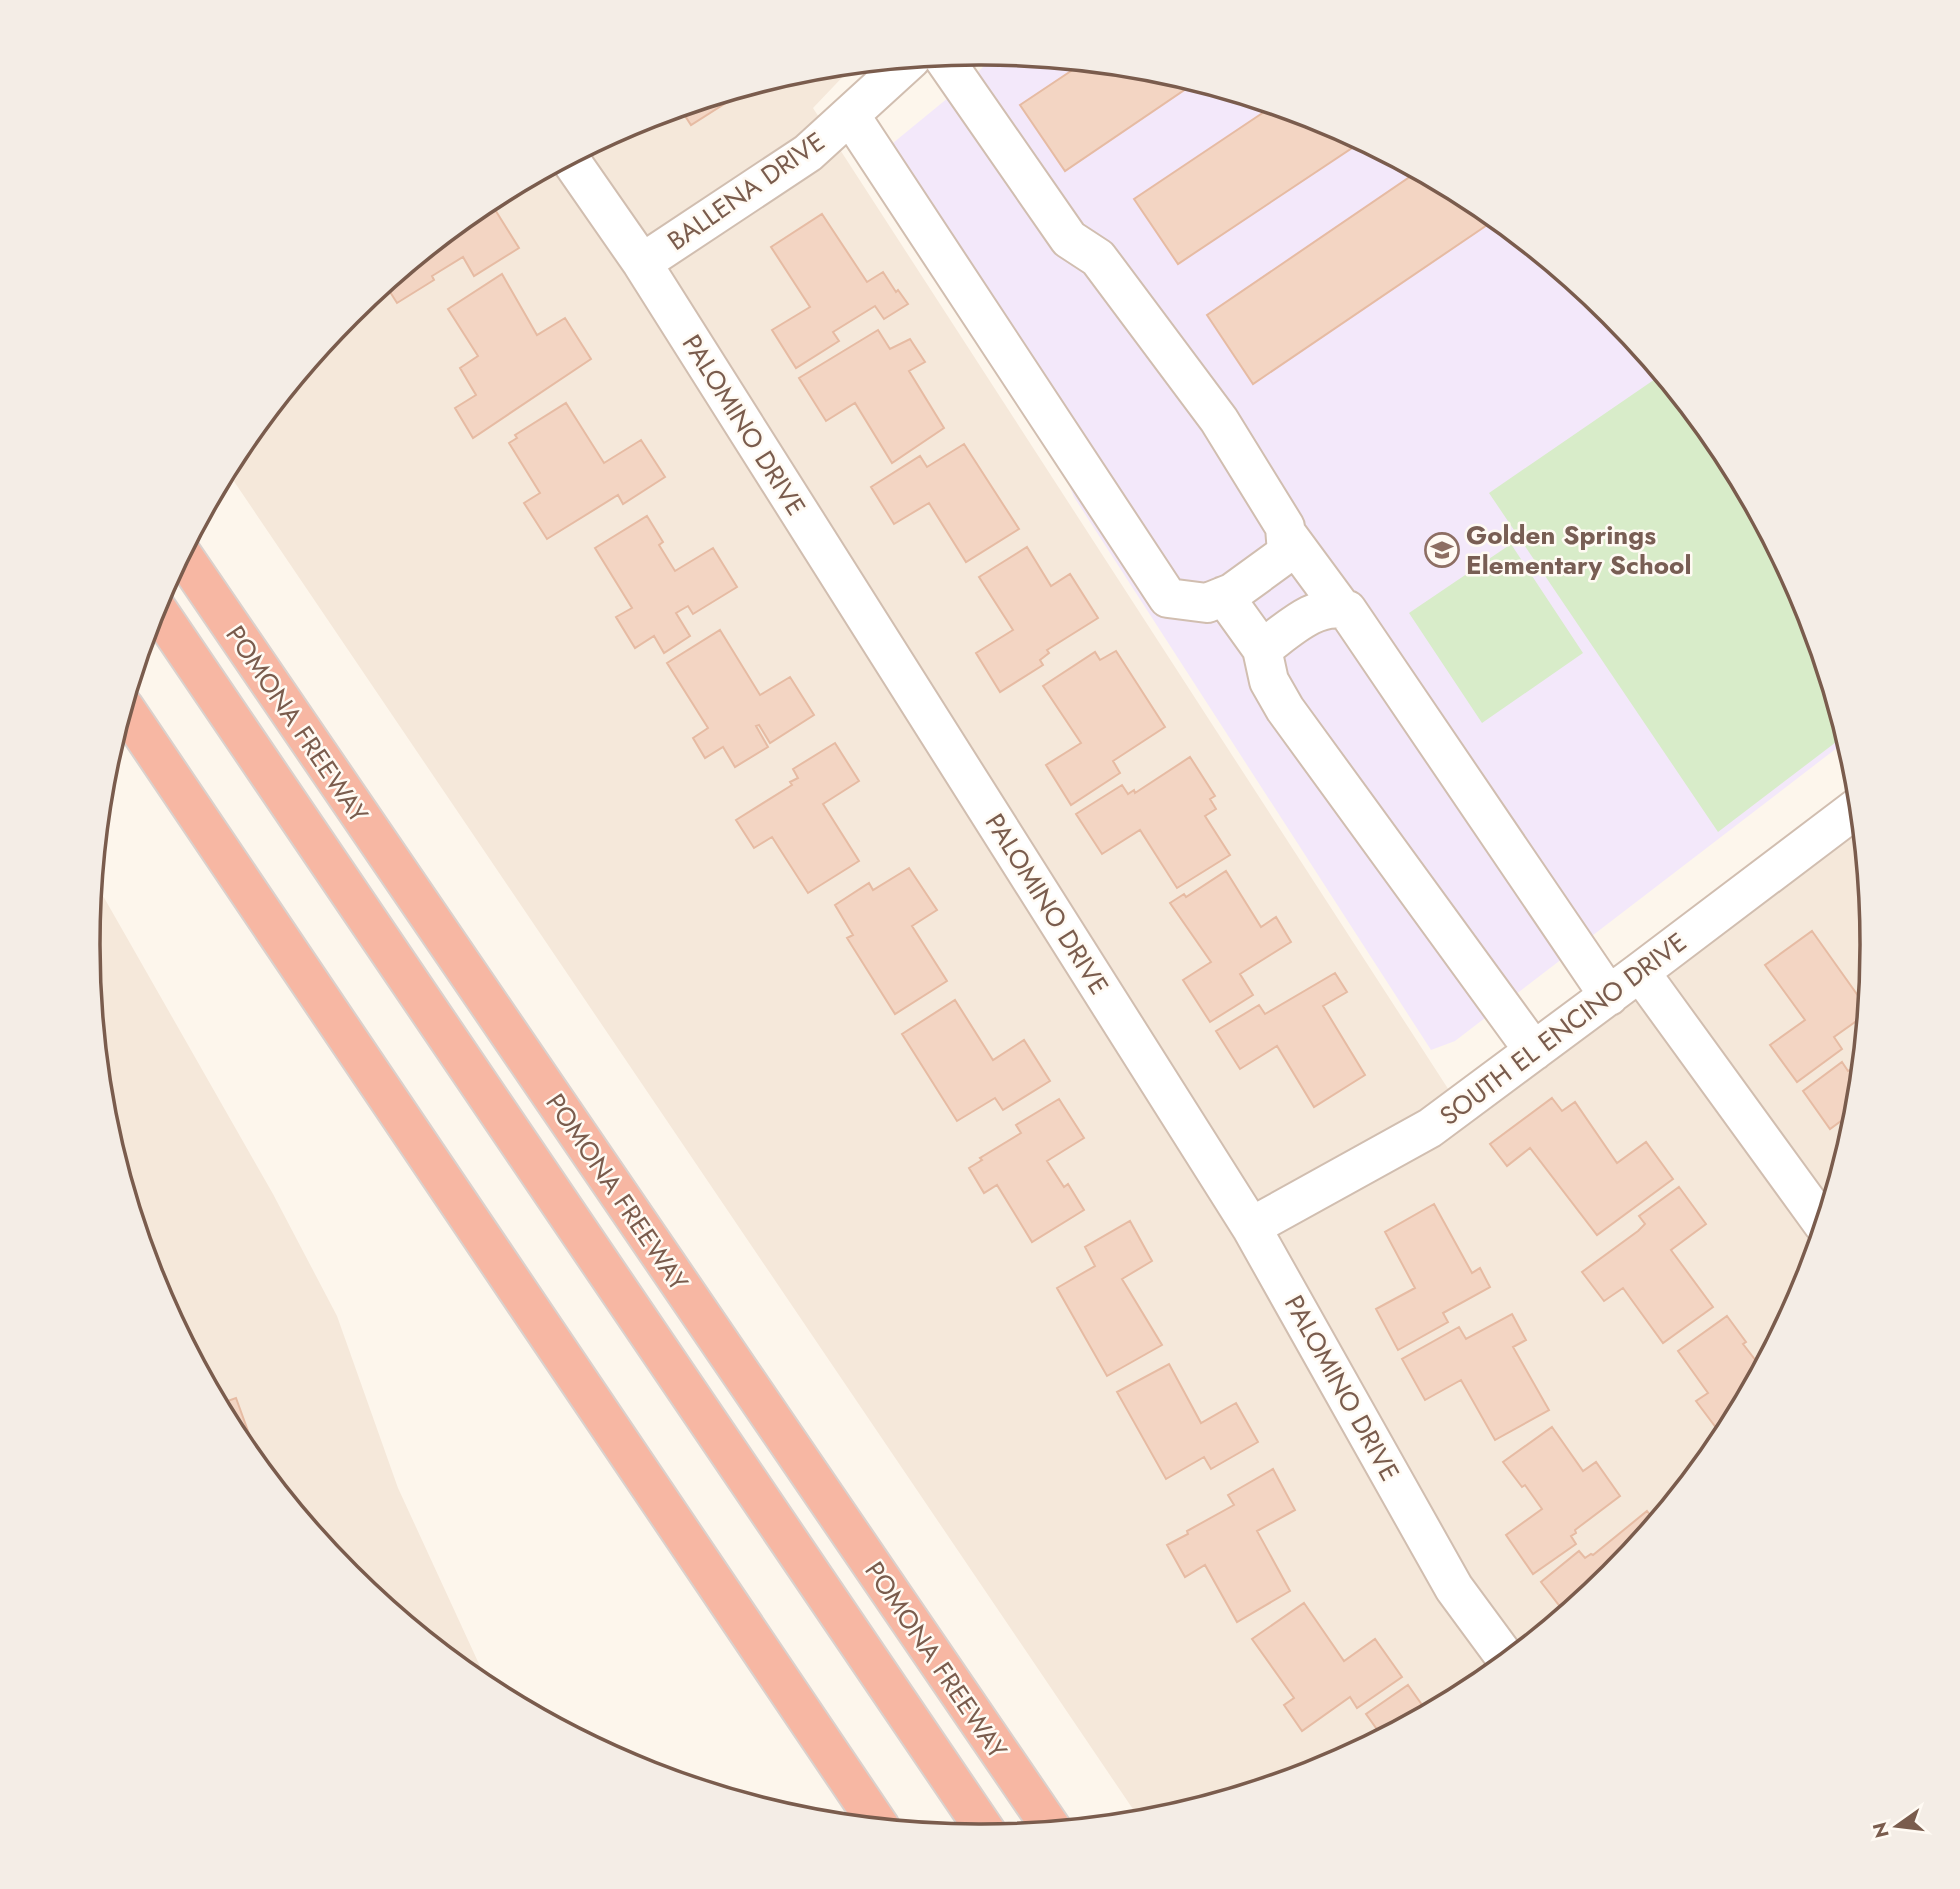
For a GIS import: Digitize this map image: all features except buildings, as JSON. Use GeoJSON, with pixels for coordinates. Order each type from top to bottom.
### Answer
{"type":"FeatureCollection","features":[{"type":"Feature","properties":{"kind":"highway","name":"POMONA FREEWAY"},"geometry":{"type":"LineString","coordinates":[[188,562],[1047,1821]]}},
{"type":"Feature","properties":{"kind":"highway"},"geometry":{"type":"LineString","coordinates":[[163,618],[981,1824]]}},
{"type":"Feature","properties":{"kind":"highway"},"geometry":{"type":"LineString","coordinates":[[153,647],[729,1492],[951,1823]]}},
{"type":"Feature","properties":{"kind":"highway"},"geometry":{"type":"LineString","coordinates":[[130,716],[874,1818]]}},
{"type":"Feature","properties":{"kind":"street"},"geometry":{"type":"LineString","coordinates":[[850,115],[1168,598],[1207,603],[1232,593],[1287,553],[1285,527],[1219,420],[1098,258],[1069,239],[949,66]]}},
{"type":"Feature","properties":{"kind":"street","name":"BALLENA DRIVE"},"geometry":{"type":"LineString","coordinates":[[642,263],[808,153],[900,69]]}},
{"type":"Feature","properties":{"kind":"street","name":"PALOMINO DRIVE"},"geometry":{"type":"LineString","coordinates":[[574,165],[642,263],[1251,1227],[1454,1588],[1501,1653]]}},
{"type":"Feature","properties":{"kind":"street"},"geometry":{"type":"LineString","coordinates":[[1286,533],[1342,608]]}},
{"type":"Feature","properties":{"kind":"street"},"geometry":{"type":"LineString","coordinates":[[1224,596],[1262,649],[1269,681],[1285,709],[1534,1051]]}},
{"type":"Feature","properties":{"kind":"street"},"geometry":{"type":"LineString","coordinates":[[1262,649],[1308,616],[1331,607],[1347,610],[1609,996]]}},
{"type":"Feature","properties":{"kind":"street","name":"SOUTH EL ENCINO DRIVE"},"geometry":{"type":"LineString","coordinates":[[1251,1227],[1430,1128],[1849,814]]}},
{"type":"Feature","properties":{"kind":"street"},"geometry":{"type":"LineString","coordinates":[[1640,972],[1817,1215]]}},
{"type":"Feature","properties":{"kind":"shaded area","name":"Golden Springs Elementary School"},"geometry":{"type":"Polygon","coordinates":[[[985,65],[1095,72],[1208,95],[1263,111],[1369,155],[1469,213],[1516,247],[1602,322],[1678,409],[1711,456],[1769,555],[1793,608],[1813,662],[1837,748],[1455,1041],[1431,1050],[1074,497],[1050,439],[1009,376],[994,370],[865,166],[985,65]]]}},
{"type":"Feature","properties":{"kind":"shaded area"},"geometry":{"type":"Polygon","coordinates":[[[844,76],[813,108],[1467,1118],[1850,816],[1858,887],[1858,1002],[1843,1116],[1830,1172],[1793,1281],[1769,1334],[1742,1384],[1678,1480],[1602,1567],[1560,1606],[1469,1676],[1420,1706],[1369,1734],[1263,1778],[1208,1794],[1134,1810],[233,481],[282,409],[358,322],[400,283],[491,213],[591,155],[643,132],[697,111],[808,82],[844,76]]]}},
{"type":"Feature","properties":{"kind":"shaded area"},"geometry":{"type":"Polygon","coordinates":[[[102,894],[273,1194],[337,1316],[398,1488],[481,1669],[400,1606],[358,1567],[319,1525],[282,1480],[249,1433],[191,1334],[147,1227],[117,1116],[102,1002],[102,894]]]}},
{"type":"Feature","properties":{"kind":"green space"},"geometry":{"type":"Polygon","coordinates":[[[1654,380],[1711,456],[1769,555],[1813,662],[1836,742],[1718,832],[1489,493],[1654,380]]]}},
{"type":"Feature","properties":{"kind":"green space"},"geometry":{"type":"Polygon","coordinates":[[[1511,544],[1583,653],[1482,723],[1409,613],[1511,544]]]}},
{"type":"Feature","properties":{"kind":"place","name":"Golden Springs Elementary School"},"geometry":{"type":"Point","coordinates":[1442,550]}}]}
